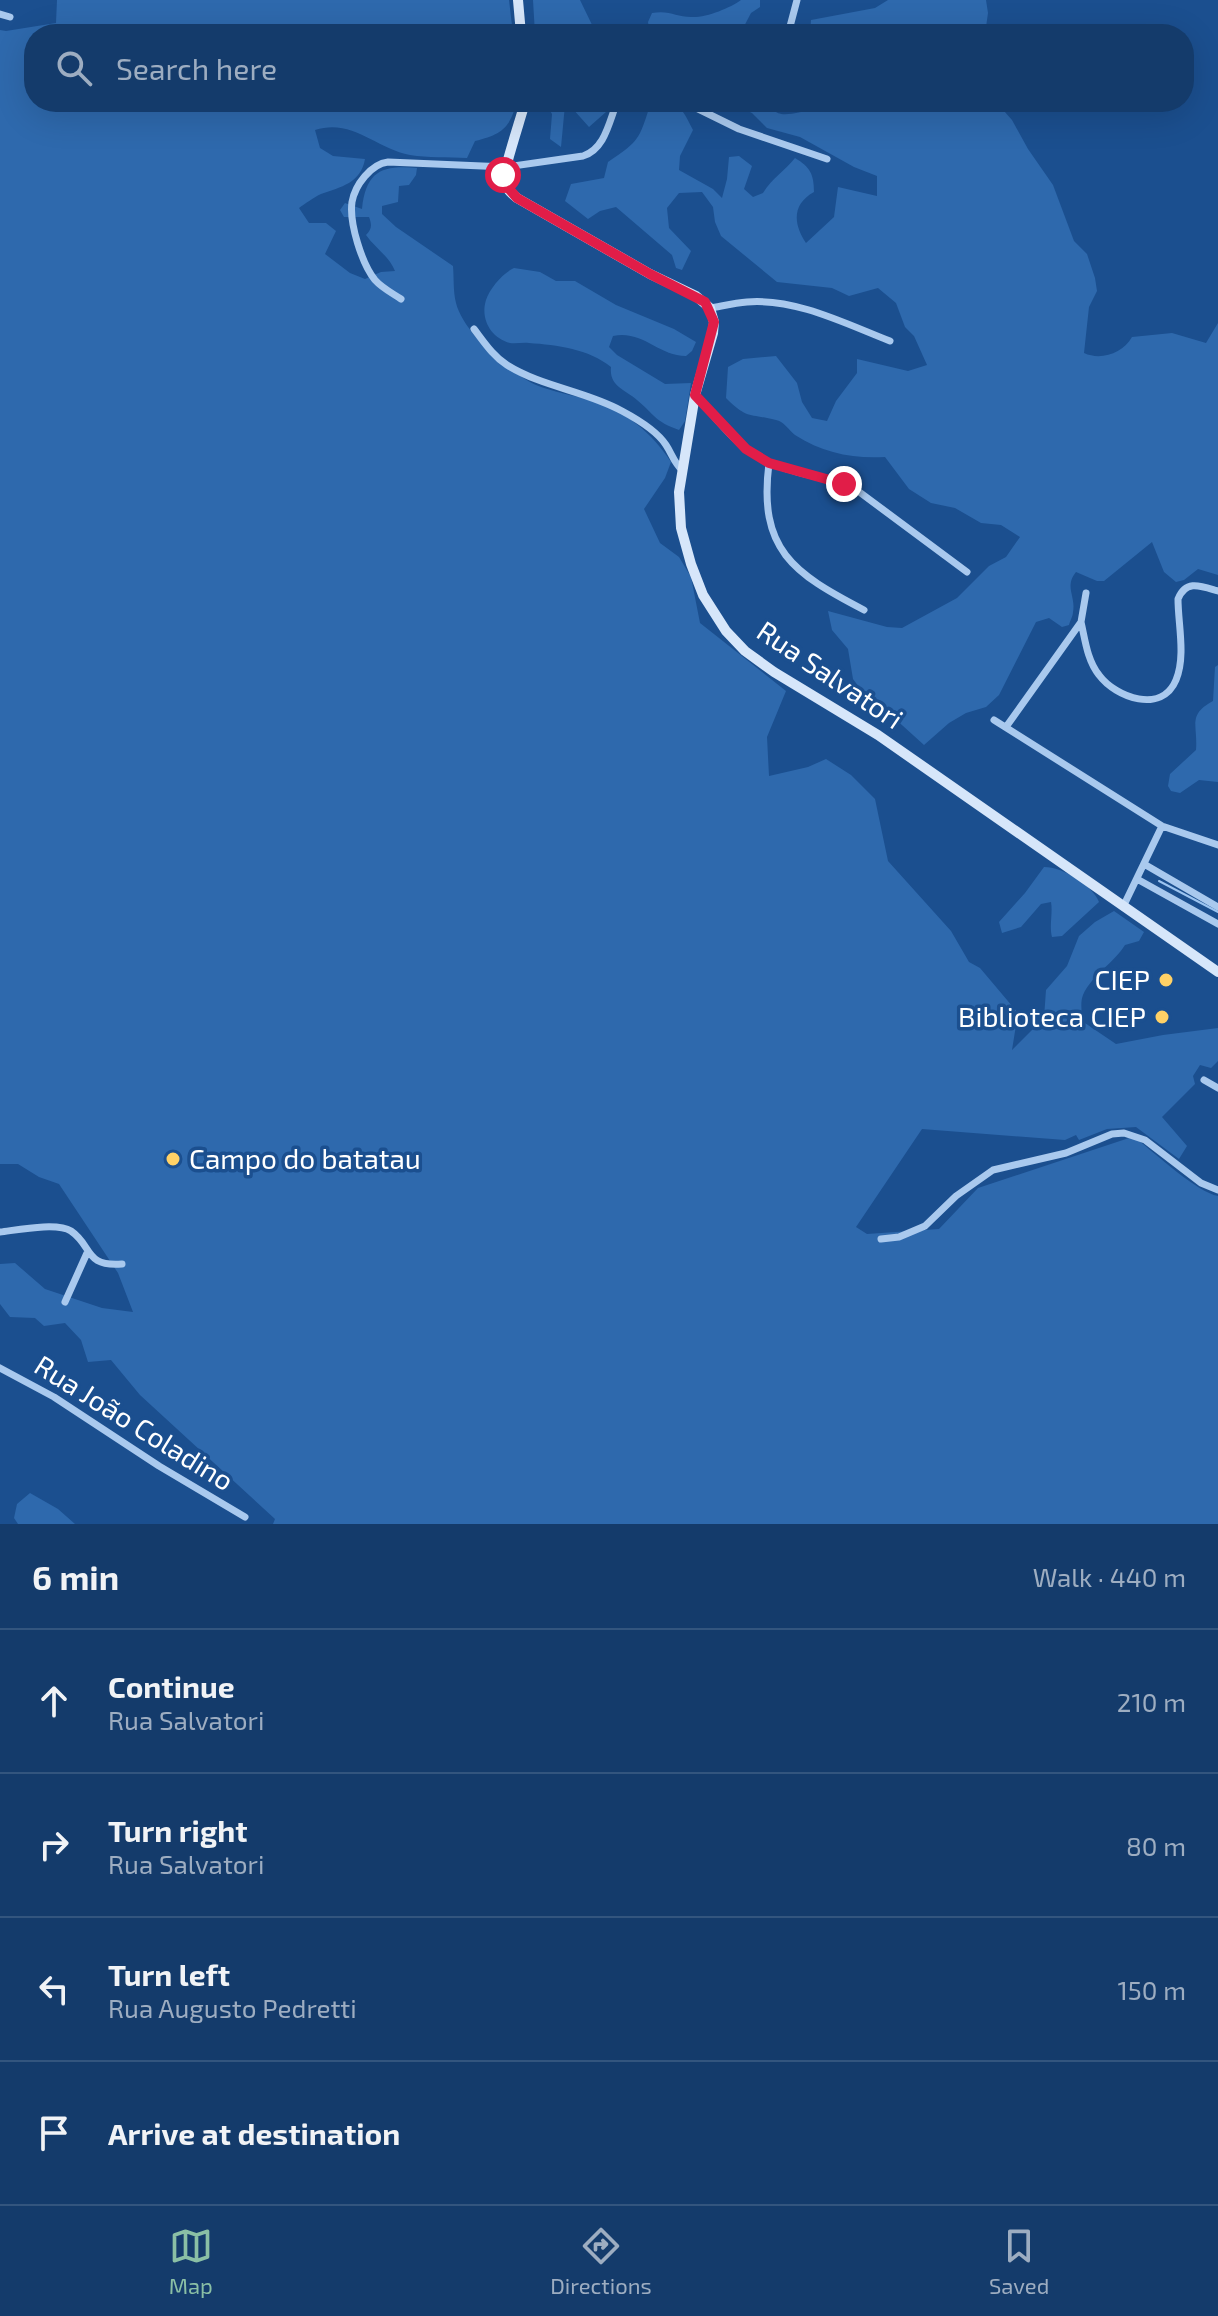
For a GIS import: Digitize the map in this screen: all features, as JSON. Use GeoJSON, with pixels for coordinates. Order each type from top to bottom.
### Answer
{"type":"FeatureCollection","features":[{"type":"Feature","properties":{"kind":"street"},"geometry":{"type":"LineString","coordinates":[[518,0],[520,24]]}},
{"type":"Feature","properties":{"kind":"street"},"geometry":{"type":"LineString","coordinates":[[791,24],[797,0]]}},
{"type":"Feature","properties":{"kind":"street"},"geometry":{"type":"LineString","coordinates":[[0,14],[10,17]]}},
{"type":"Feature","properties":{"kind":"street"},"geometry":{"type":"LineString","coordinates":[[522,112],[504,183],[517,198],[650,274],[696,296],[710,308],[749,302],[786,305],[826,316],[890,341]]}},
{"type":"Feature","properties":{"kind":"street"},"geometry":{"type":"LineString","coordinates":[[401,299],[375,281],[365,264],[356,237],[352,202],[360,183],[372,168],[388,162],[506,167],[594,152],[600,145],[613,112]]}},
{"type":"Feature","properties":{"kind":"street"},"geometry":{"type":"LineString","coordinates":[[704,112],[739,129],[827,159]]}},
{"type":"Feature","properties":{"kind":"street","name":"Rua Salvatori"},"geometry":{"type":"LineString","coordinates":[[710,308],[713,333],[695,395],[679,492],[681,528],[691,564],[703,595],[726,631],[745,651],[774,672],[878,735],[1218,972]]}},
{"type":"Feature","properties":{"kind":"street"},"geometry":{"type":"LineString","coordinates":[[474,329],[506,364],[524,374],[622,410],[649,428],[665,444],[683,471]]}},
{"type":"Feature","properties":{"kind":"street"},"geometry":{"type":"LineString","coordinates":[[695,395],[736,440],[769,463],[844,484],[858,491],[967,572]]}},
{"type":"Feature","properties":{"kind":"street"},"geometry":{"type":"LineString","coordinates":[[769,463],[766,506],[777,541],[787,560],[806,578],[864,610]]}},
{"type":"Feature","properties":{"kind":"street"},"geometry":{"type":"LineString","coordinates":[[1086,593],[1081,622],[1089,657],[1099,676],[1117,691],[1141,700],[1156,699],[1168,692],[1176,680],[1181,657],[1178,609],[1182,590],[1197,584],[1218,591]]}},
{"type":"Feature","properties":{"kind":"street"},"geometry":{"type":"LineString","coordinates":[[1006,727],[1081,622]]}},
{"type":"Feature","properties":{"kind":"street"},"geometry":{"type":"LineString","coordinates":[[994,720],[1048,756],[1116,794],[1162,826],[1218,845]]}},
{"type":"Feature","properties":{"kind":"street"},"geometry":{"type":"LineString","coordinates":[[1123,907],[1162,826]]}},
{"type":"Feature","properties":{"kind":"street"},"geometry":{"type":"LineString","coordinates":[[1144,864],[1218,907]]}},
{"type":"Feature","properties":{"kind":"street"},"geometry":{"type":"LineString","coordinates":[[1137,879],[1218,924]]}},
{"type":"Feature","properties":{"kind":"street"},"geometry":{"type":"LineString","coordinates":[[1204,1080],[1218,1088]]}},
{"type":"Feature","properties":{"kind":"street"},"geometry":{"type":"LineString","coordinates":[[881,1239],[899,1237],[925,1226],[956,1196],[993,1170],[1066,1153],[1112,1134],[1135,1135],[1145,1140],[1201,1183],[1218,1190]]}},
{"type":"Feature","properties":{"kind":"street"},"geometry":{"type":"LineString","coordinates":[[0,1232],[60,1227],[71,1231],[87,1253],[109,1265],[122,1264]]}},
{"type":"Feature","properties":{"kind":"street"},"geometry":{"type":"LineString","coordinates":[[65,1302],[87,1253]]}},
{"type":"Feature","properties":{"kind":"street","name":"Rua João Coladino"},"geometry":{"type":"LineString","coordinates":[[0,1368],[54,1397],[159,1466],[245,1517]]}},
{"type":"Feature","properties":{"kind":"shaded area"},"geometry":{"type":"Polygon","coordinates":[[[57,0],[509,0],[512,24],[50,24],[56,23],[57,0]]]}},
{"type":"Feature","properties":{"kind":"shaded area"},"geometry":{"type":"Polygon","coordinates":[[[533,0],[580,0],[592,24],[534,24],[533,0]]]}},
{"type":"Feature","properties":{"kind":"shaded area"},"geometry":{"type":"Polygon","coordinates":[[[741,0],[760,0],[760,7],[751,13],[745,24],[648,24],[652,13],[697,17],[741,0]]]}},
{"type":"Feature","properties":{"kind":"shaded area"},"geometry":{"type":"Polygon","coordinates":[[[888,0],[986,0],[988,13],[986,24],[811,24],[811,20],[875,8],[888,0]]]}},
{"type":"Feature","properties":{"kind":"shaded area"},"geometry":{"type":"Polygon","coordinates":[[[24,28],[24,112],[513,112],[498,133],[475,141],[467,158],[410,155],[341,128],[315,130],[320,148],[333,156],[365,159],[355,179],[318,195],[299,208],[309,223],[326,223],[336,231],[325,254],[350,273],[365,279],[381,272],[395,271],[366,235],[371,227],[369,217],[344,217],[340,210],[345,203],[362,209],[367,186],[378,173],[394,168],[417,168],[409,185],[399,186],[398,202],[382,206],[382,214],[453,266],[456,303],[477,339],[525,379],[542,387],[603,404],[626,416],[656,442],[671,462],[665,478],[644,509],[660,543],[679,557],[691,577],[700,623],[786,691],[767,737],[769,776],[808,767],[826,759],[851,775],[875,799],[888,861],[951,931],[969,962],[980,968],[1018,1013],[1012,1050],[1044,1018],[1046,990],[1067,966],[1079,936],[1114,911],[1144,932],[1139,941],[1125,945],[1087,988],[1082,1001],[1082,1021],[1116,1044],[1218,1028],[1218,1061],[1211,1068],[1200,1065],[1193,1076],[1195,1084],[1162,1117],[1187,1146],[1179,1159],[1136,1127],[1107,1129],[1079,1140],[1076,1135],[1065,1140],[922,1129],[856,1227],[867,1234],[939,1229],[978,1188],[1129,1138],[1138,1140],[1188,1180],[1218,1196],[1218,1524],[273,1524],[275,1519],[140,1395],[111,1360],[88,1362],[81,1340],[65,1323],[44,1326],[35,1318],[10,1317],[0,1304],[0,1264],[15,1263],[45,1289],[102,1308],[133,1312],[118,1273],[59,1184],[39,1177],[18,1164],[0,1164],[0,30],[24,28]]]}},
{"type":"Feature","properties":{"kind":"shaded area"},"geometry":{"type":"Polygon","coordinates":[[[564,112],[561,147],[550,139],[552,114],[564,112]]]}},
{"type":"Feature","properties":{"kind":"shaded area"},"geometry":{"type":"Polygon","coordinates":[[[576,112],[606,112],[589,127],[576,112]]]}},
{"type":"Feature","properties":{"kind":"shaded area"},"geometry":{"type":"Polygon","coordinates":[[[648,112],[682,112],[693,130],[680,156],[679,170],[713,189],[722,198],[729,157],[739,156],[752,166],[744,189],[753,197],[763,193],[795,158],[810,172],[813,180],[814,192],[802,202],[797,215],[806,243],[834,217],[838,187],[877,196],[877,176],[800,137],[767,128],[750,112],[1005,112],[1053,185],[1074,241],[1087,254],[1095,278],[1097,291],[1089,307],[1084,353],[1104,356],[1123,347],[1132,337],[1172,333],[1206,343],[1218,323],[1218,575],[1198,569],[1176,582],[1164,572],[1152,542],[1104,581],[1076,572],[1071,582],[1073,615],[1069,625],[1062,627],[1049,618],[1036,622],[999,695],[986,707],[966,713],[949,723],[924,745],[892,716],[870,702],[853,679],[848,649],[832,630],[828,611],[902,628],[957,598],[989,566],[1006,557],[1020,537],[1001,525],[981,523],[955,508],[931,503],[909,489],[885,457],[850,456],[827,450],[795,435],[779,421],[744,413],[726,398],[728,367],[743,359],[776,356],[797,383],[802,402],[812,418],[827,421],[836,401],[857,373],[857,359],[908,371],[927,365],[914,336],[905,327],[896,303],[878,288],[849,296],[832,288],[777,282],[721,236],[713,207],[702,192],[679,193],[667,208],[669,228],[691,251],[682,270],[676,268],[672,255],[616,207],[600,211],[588,219],[565,201],[571,184],[604,178],[608,162],[636,139],[648,112]]]}},
{"type":"Feature","properties":{"kind":"shaded area"},"geometry":{"type":"Polygon","coordinates":[[[514,268],[540,272],[556,281],[575,281],[616,305],[674,329],[696,342],[686,356],[624,335],[613,336],[609,347],[665,384],[691,383],[685,421],[679,430],[659,421],[618,386],[612,379],[611,367],[602,361],[583,352],[510,343],[497,337],[486,321],[486,300],[497,281],[514,268]]]}},
{"type":"Feature","properties":{"kind":"shaded area"},"geometry":{"type":"Polygon","coordinates":[[[1218,665],[1218,782],[1199,780],[1180,793],[1171,791],[1168,786],[1170,774],[1196,750],[1197,716],[1213,701],[1215,667],[1218,665]]]}},
{"type":"Feature","properties":{"kind":"shaded area"},"geometry":{"type":"Polygon","coordinates":[[[1044,867],[1076,878],[1090,889],[1099,902],[1062,936],[1052,937],[1051,902],[1041,904],[1021,927],[1002,933],[999,922],[1044,867]]]}},
{"type":"Feature","properties":{"kind":"shaded area"},"geometry":{"type":"Polygon","coordinates":[[[30,1493],[58,1509],[75,1524],[18,1524],[14,1518],[17,1504],[30,1493]]]}},
{"type":"Feature","properties":{"kind":"waterway"},"geometry":{"type":"LineString","coordinates":[[1159,881],[1218,912]]}},
{"type":"Feature","properties":{"kind":"place","name":"CIEP"},"geometry":{"type":"Point","coordinates":[1166,980]}},
{"type":"Feature","properties":{"kind":"place","name":"Biblioteca CIEP"},"geometry":{"type":"Point","coordinates":[1162,1017]}},
{"type":"Feature","properties":{"kind":"place","name":"Campo do batatau"},"geometry":{"type":"Point","coordinates":[173,1159]}},
{"type":"Feature","properties":{"kind":"route"},"geometry":{"type":"LineString","coordinates":[[503,175],[508,190],[517,198],[705,302],[714,322],[713,333],[695,395],[736,440],[769,463],[844,484]]}}]}
